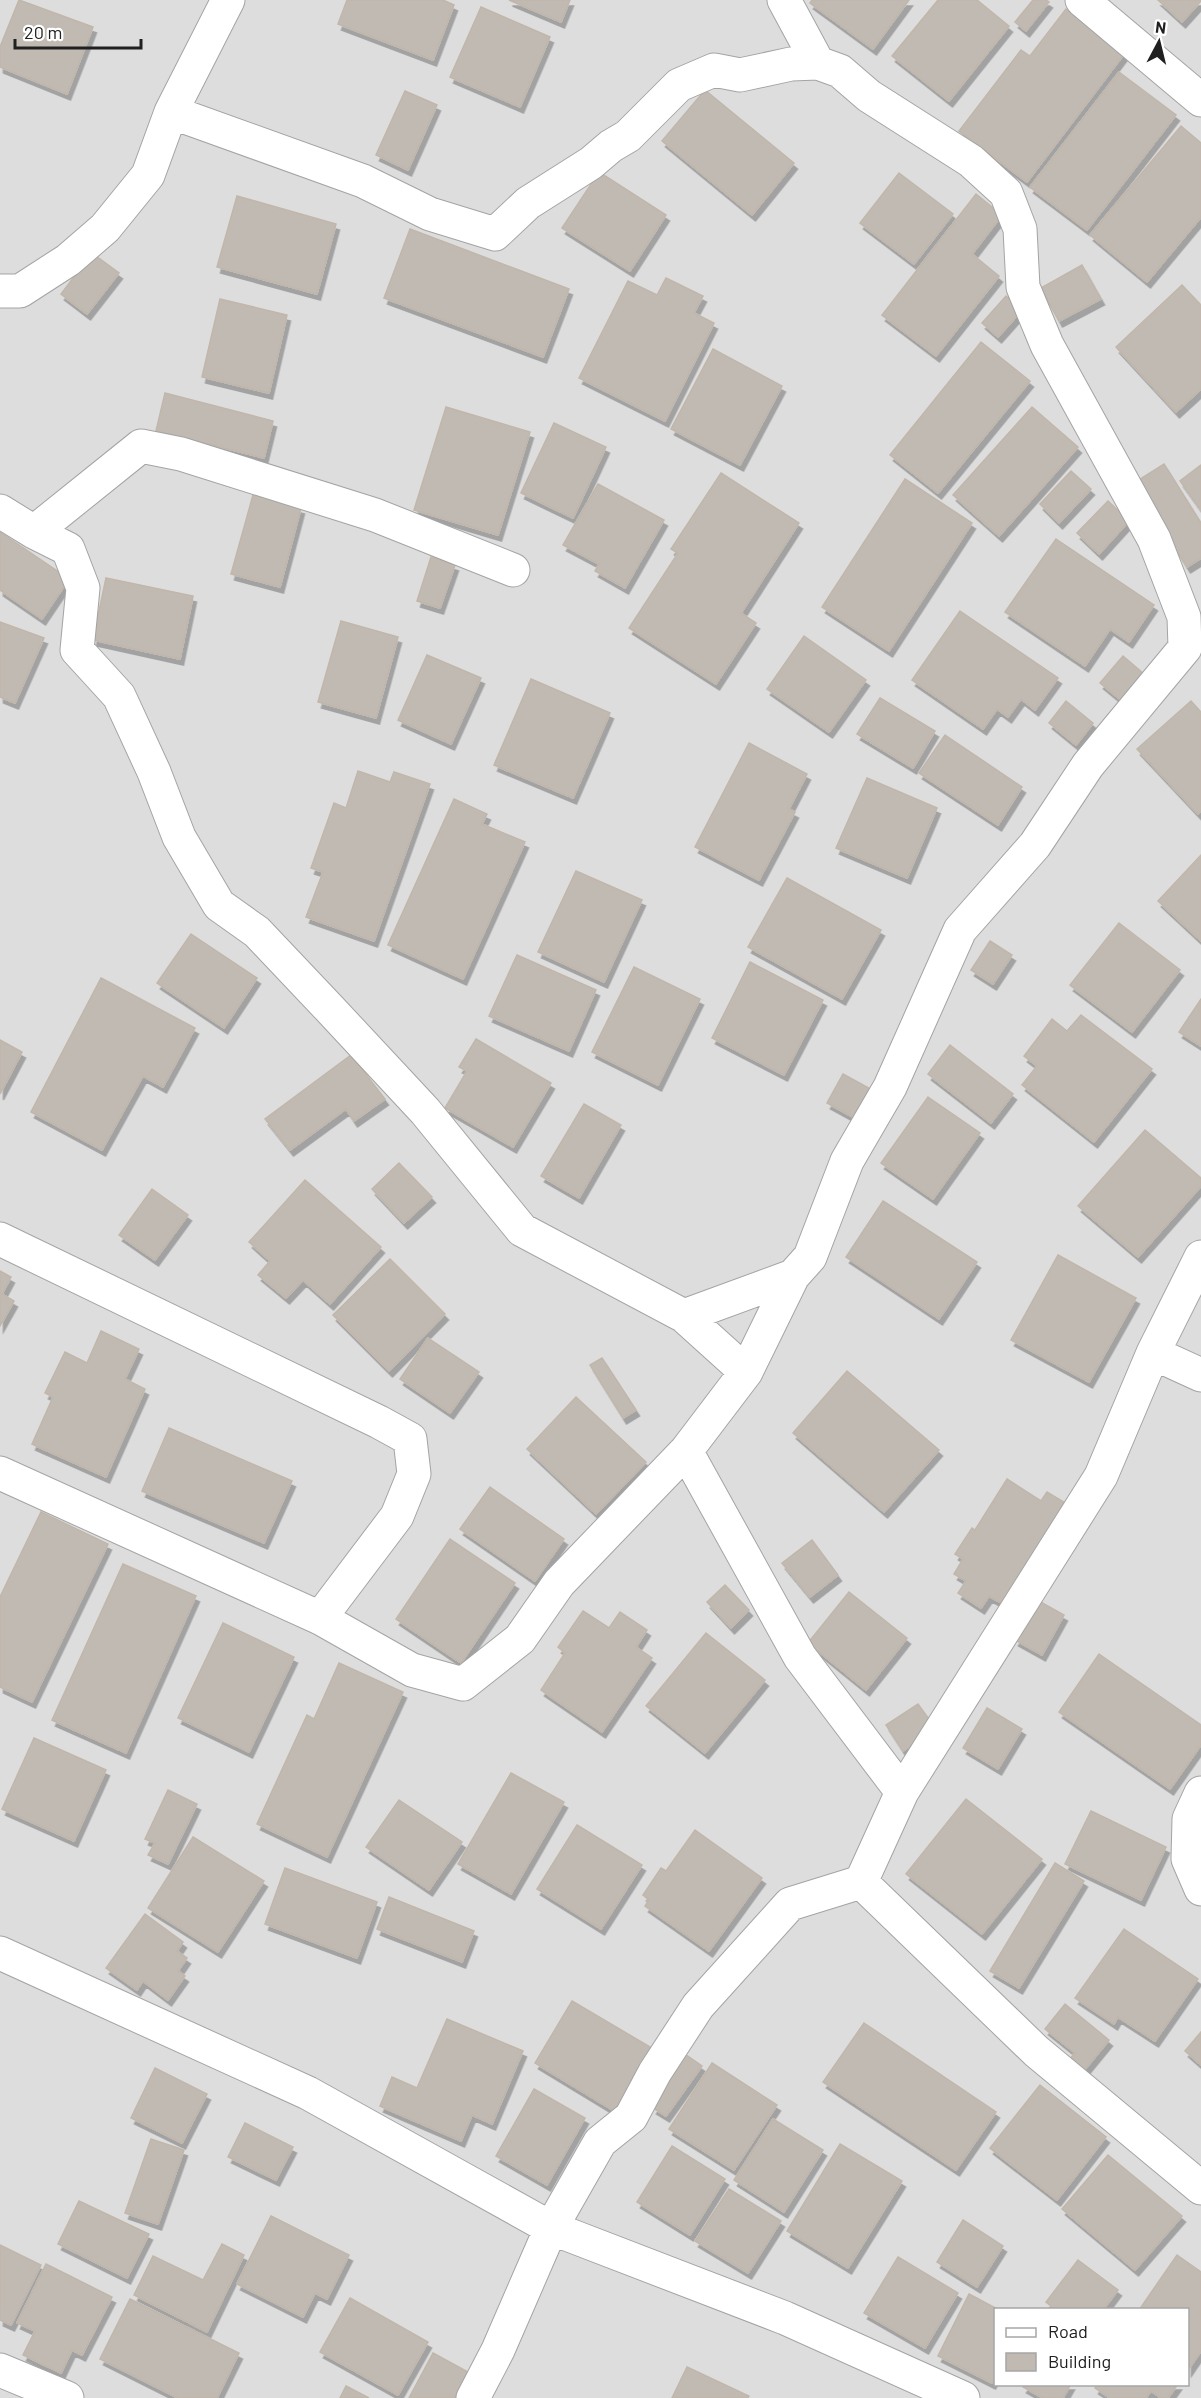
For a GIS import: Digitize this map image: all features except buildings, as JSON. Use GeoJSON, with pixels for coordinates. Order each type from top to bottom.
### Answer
{"type":"FeatureCollection","features":[{"type":"Feature","properties":{"kind":"street"},"geometry":{"type":"LineString","coordinates":[[0,291],[20,291],[68,260],[105,228],[148,175],[171,112],[228,0]]}},
{"type":"Feature","properties":{"kind":"street"},"geometry":{"type":"LineString","coordinates":[[784,0],[818,63]]}},
{"type":"Feature","properties":{"kind":"street"},"geometry":{"type":"LineString","coordinates":[[1082,0],[1201,100]]}},
{"type":"Feature","properties":{"kind":"street"},"geometry":{"type":"LineString","coordinates":[[0,1473],[320,1618],[412,1670],[463,1684],[520,1639],[559,1583],[686,1451],[746,1372],[793,1276],[810,1257],[847,1161],[890,1087],[960,930],[1035,845],[1088,765],[1185,648],[1184,618],[1155,539],[1047,345],[1023,287],[1020,229],[1006,193],[971,161],[869,96],[840,71],[818,63],[791,64],[740,75],[714,70],[679,85],[628,136],[611,146],[591,164],[528,203],[495,234],[430,214],[363,181],[171,112]]}},
{"type":"Feature","properties":{"kind":"street"},"geometry":{"type":"LineString","coordinates":[[33,532],[141,446],[181,454],[375,515],[513,570]]}},
{"type":"Feature","properties":{"kind":"street"},"geometry":{"type":"LineString","coordinates":[[0,511],[33,532],[68,549],[83,588],[77,650],[119,696],[154,772],[179,837],[219,905],[257,932],[329,1008],[425,1111],[522,1230],[684,1316],[746,1372]]}},
{"type":"Feature","properties":{"kind":"street"},"geometry":{"type":"LineString","coordinates":[[0,1239],[379,1422],[410,1440],[414,1474],[397,1516],[320,1618]]}},
{"type":"Feature","properties":{"kind":"street"},"geometry":{"type":"LineString","coordinates":[[473,2398],[498,2350],[551,2228],[600,2142],[631,2117],[655,2072],[698,2006],[790,1904],[861,1882],[902,1792],[1101,1476],[1153,1353],[1201,1257]]}},
{"type":"Feature","properties":{"kind":"street"},"geometry":{"type":"LineString","coordinates":[[684,1316],[793,1276]]}},
{"type":"Feature","properties":{"kind":"street"},"geometry":{"type":"LineString","coordinates":[[1153,1353],[1201,1375]]}},
{"type":"Feature","properties":{"kind":"street"},"geometry":{"type":"LineString","coordinates":[[686,1451],[800,1657],[902,1792]]}},
{"type":"Feature","properties":{"kind":"street"},"geometry":{"type":"LineString","coordinates":[[1201,1793],[1189,1819],[1188,1859],[1201,1888]]}},
{"type":"Feature","properties":{"kind":"street"},"geometry":{"type":"LineString","coordinates":[[861,1882],[1036,2051],[1201,2188]]}},
{"type":"Feature","properties":{"kind":"street"},"geometry":{"type":"LineString","coordinates":[[0,1953],[308,2093],[551,2228],[785,2318],[963,2398]]}},
{"type":"Feature","properties":{"kind":"street"},"geometry":{"type":"LineString","coordinates":[[0,2370],[67,2398]]}},
{"type":"Feature","properties":{"kind":"shaded area"},"geometry":{"type":"Polygon","coordinates":[[[0,0],[1201,0],[1201,2398],[0,2398],[0,0]]]}}]}
